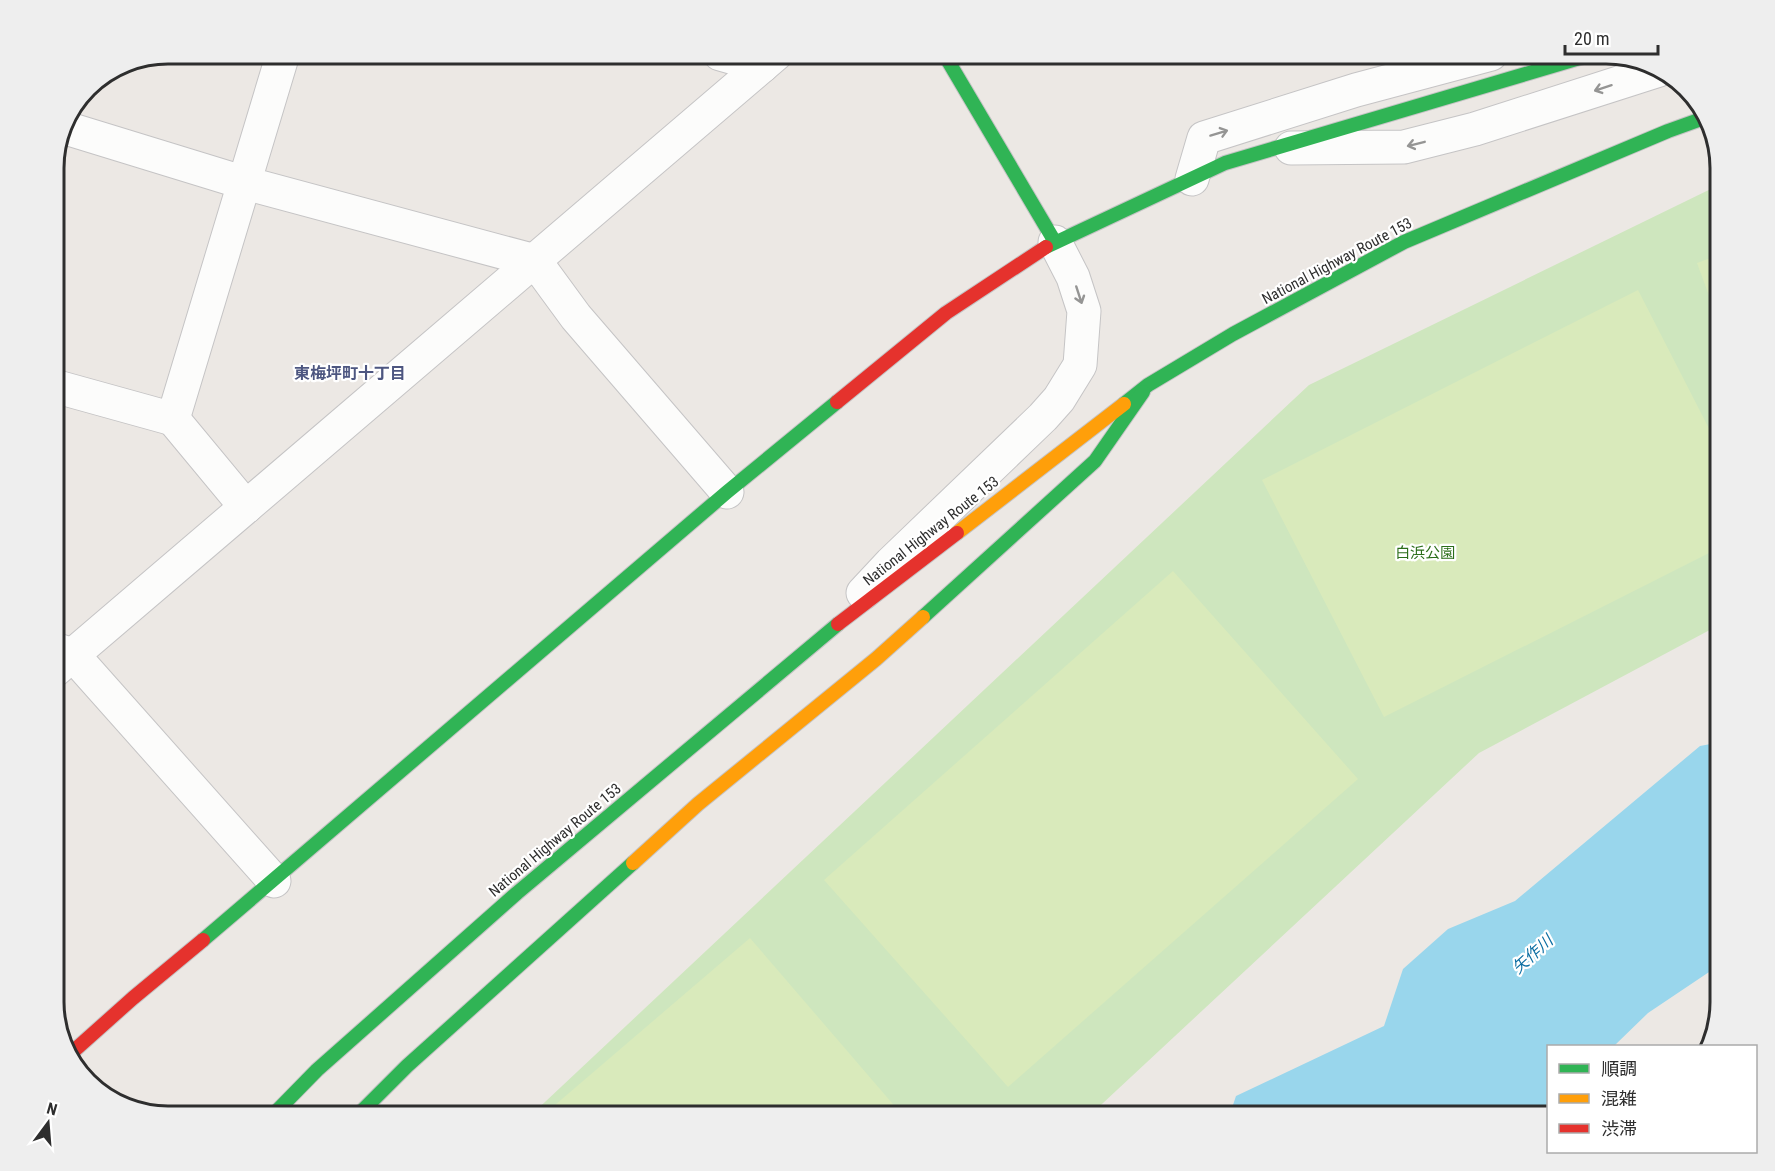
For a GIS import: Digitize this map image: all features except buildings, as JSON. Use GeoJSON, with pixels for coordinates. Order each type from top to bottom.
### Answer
{"type":"FeatureCollection","features":[{"type":"Feature","properties":{"kind":"main road"},"geometry":{"type":"LineString","coordinates":[[950,64],[1055,242]]}},
{"type":"Feature","properties":{"kind":"main road"},"geometry":{"type":"LineString","coordinates":[[76,1049],[727,492],[945,313],[1055,242],[1225,163],[1559,64]]}},
{"type":"Feature","properties":{"kind":"main road","name":"National Highway Route 153"},"geometry":{"type":"LineString","coordinates":[[283,1106],[317,1070],[517,893],[823,636],[1148,385],[1233,334],[1404,242],[1698,120]]}},
{"type":"Feature","properties":{"kind":"main road"},"geometry":{"type":"LineString","coordinates":[[367,1106],[407,1066],[698,804],[876,659],[1095,461],[1148,385]]}},
{"type":"Feature","properties":{"kind":"street"},"geometry":{"type":"LineString","coordinates":[[173,419],[280,64]]}},
{"type":"Feature","properties":{"kind":"street"},"geometry":{"type":"LineString","coordinates":[[65,655],[246,507],[764,64]]}},
{"type":"Feature","properties":{"kind":"street"},"geometry":{"type":"LineString","coordinates":[[1192,179],[1204,138],[1356,90],[1454,64]]}},
{"type":"Feature","properties":{"kind":"street"},"geometry":{"type":"LineString","coordinates":[[1276,148],[1404,147],[1475,129],[1648,73]]}},
{"type":"Feature","properties":{"kind":"street"},"geometry":{"type":"LineString","coordinates":[[72,130],[245,183],[535,261],[576,317],[727,492]]}},
{"type":"Feature","properties":{"kind":"street"},"geometry":{"type":"LineString","coordinates":[[823,636],[891,563],[1043,417],[1059,399],[1080,365],[1084,312],[1073,277],[1055,242]]}},
{"type":"Feature","properties":{"kind":"street"},"geometry":{"type":"LineString","coordinates":[[65,389],[173,419],[246,507]]}},
{"type":"Feature","properties":{"kind":"street"},"geometry":{"type":"LineString","coordinates":[[65,662],[274,881]]}},
{"type":"Feature","properties":{"kind":"green space","name":"白浜公園"},"geometry":{"type":"Polygon","coordinates":[[[1710,189],[1710,630],[1479,753],[1100,1106],[541,1106],[1309,385],[1710,189]]]}},
{"type":"Feature","properties":{"kind":"green space"},"geometry":{"type":"Polygon","coordinates":[[[1710,258],[1710,298],[1697,263],[1710,258]]]}},
{"type":"Feature","properties":{"kind":"green space"},"geometry":{"type":"Polygon","coordinates":[[[1638,290],[1710,431],[1710,553],[1384,717],[1262,480],[1638,290]]]}},
{"type":"Feature","properties":{"kind":"green space"},"geometry":{"type":"Polygon","coordinates":[[[1173,571],[1358,779],[1008,1087],[824,880],[1173,571]]]}},
{"type":"Feature","properties":{"kind":"green space"},"geometry":{"type":"Polygon","coordinates":[[[750,938],[895,1106],[554,1106],[750,938]]]}},
{"type":"Feature","properties":{"kind":"water","name":"矢作川"},"geometry":{"type":"Polygon","coordinates":[[[1710,744],[1710,971],[1648,1013],[1615,1045],[1547,1045],[1547,1106],[1233,1106],[1236,1096],[1384,1026],[1403,969],[1448,929],[1515,901],[1700,746],[1710,744]]]}},
{"type":"Feature","properties":{"kind":"traffic: fast"},"geometry":{"type":"LineString","coordinates":[[950,64],[1055,242]]}},
{"type":"Feature","properties":{"kind":"traffic: fast"},"geometry":{"type":"LineString","coordinates":[[1046,247],[1225,163],[1559,64]]}},
{"type":"Feature","properties":{"kind":"traffic: fast"},"geometry":{"type":"LineString","coordinates":[[1124,404],[1148,385],[1233,334],[1404,242],[1698,120]]}},
{"type":"Feature","properties":{"kind":"traffic: fast"},"geometry":{"type":"LineString","coordinates":[[923,617],[1095,461],[1143,392]]}},
{"type":"Feature","properties":{"kind":"traffic: fast"},"geometry":{"type":"LineString","coordinates":[[203,940],[727,492],[837,402]]}},
{"type":"Feature","properties":{"kind":"traffic: fast"},"geometry":{"type":"LineString","coordinates":[[282,1106],[317,1070],[517,893],[838,624]]}},
{"type":"Feature","properties":{"kind":"traffic: fast"},"geometry":{"type":"LineString","coordinates":[[367,1106],[407,1066],[633,863]]}},
{"type":"Feature","properties":{"kind":"traffic: slow"},"geometry":{"type":"LineString","coordinates":[[957,533],[1124,404]]}},
{"type":"Feature","properties":{"kind":"traffic: slow"},"geometry":{"type":"LineString","coordinates":[[633,863],[698,804],[876,659],[923,617]]}},
{"type":"Feature","properties":{"kind":"traffic: jam"},"geometry":{"type":"LineString","coordinates":[[837,402],[946,313],[1046,247]]}},
{"type":"Feature","properties":{"kind":"traffic: jam"},"geometry":{"type":"LineString","coordinates":[[838,624],[957,533]]}},
{"type":"Feature","properties":{"kind":"traffic: jam"},"geometry":{"type":"LineString","coordinates":[[76,1049],[203,940]]}},
{"type":"Feature","properties":{"kind":"district","name":"東梅坪町十丁目"},"geometry":{"type":"Point","coordinates":[350,373]}}]}
